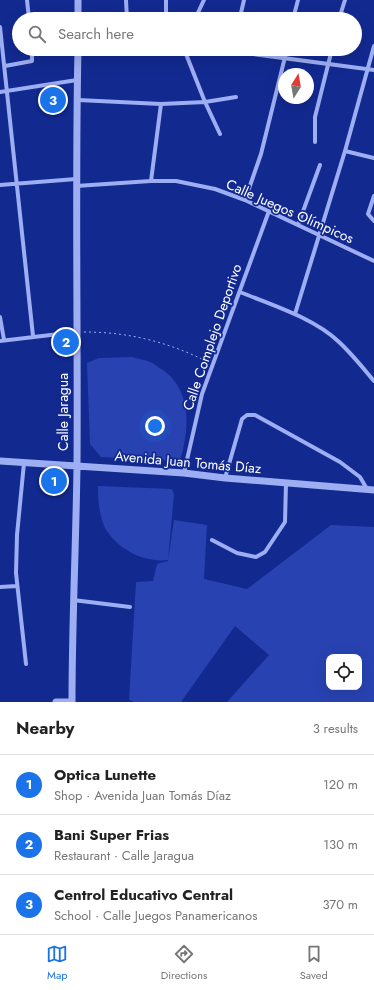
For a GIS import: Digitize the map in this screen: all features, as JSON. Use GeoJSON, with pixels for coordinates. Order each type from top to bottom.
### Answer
{"type":"FeatureCollection","features":[{"type":"Feature","properties":{"kind":"street"},"geometry":{"type":"LineString","coordinates":[[27,0],[28,12]]}},
{"type":"Feature","properties":{"kind":"street"},"geometry":{"type":"LineString","coordinates":[[78,0],[78,12]]}},
{"type":"Feature","properties":{"kind":"street"},"geometry":{"type":"LineString","coordinates":[[126,0],[127,12]]}},
{"type":"Feature","properties":{"kind":"street"},"geometry":{"type":"LineString","coordinates":[[166,0],[166,12]]}},
{"type":"Feature","properties":{"kind":"street"},"geometry":{"type":"LineString","coordinates":[[198,12],[204,0]]}},
{"type":"Feature","properties":{"kind":"street"},"geometry":{"type":"LineString","coordinates":[[241,12],[244,0]]}},
{"type":"Feature","properties":{"kind":"street"},"geometry":{"type":"LineString","coordinates":[[295,12],[298,0]]}},
{"type":"Feature","properties":{"kind":"street"},"geometry":{"type":"LineString","coordinates":[[342,12],[345,0]]}},
{"type":"Feature","properties":{"kind":"street"},"geometry":{"type":"LineString","coordinates":[[0,27],[18,183],[33,336]]}},
{"type":"Feature","properties":{"kind":"street"},"geometry":{"type":"LineString","coordinates":[[295,314],[345,151],[374,46]]}},
{"type":"Feature","properties":{"kind":"street"},"geometry":{"type":"LineString","coordinates":[[5,66],[32,61],[32,56]]}},
{"type":"Feature","properties":{"kind":"street","name":"Calle Jaragua"},"geometry":{"type":"LineString","coordinates":[[72,702],[72,600],[77,466],[76,183],[78,56]]}},
{"type":"Feature","properties":{"kind":"street"},"geometry":{"type":"LineString","coordinates":[[187,56],[205,102],[220,134]]}},
{"type":"Feature","properties":{"kind":"street"},"geometry":{"type":"LineString","coordinates":[[269,56],[374,70]]}},
{"type":"Feature","properties":{"kind":"street"},"geometry":{"type":"LineString","coordinates":[[315,142],[315,117],[330,56]]}},
{"type":"Feature","properties":{"kind":"street"},"geometry":{"type":"LineString","coordinates":[[245,200],[261,154],[285,58]]}},
{"type":"Feature","properties":{"kind":"street"},"geometry":{"type":"LineString","coordinates":[[0,92],[77,80]]}},
{"type":"Feature","properties":{"kind":"street"},"geometry":{"type":"LineString","coordinates":[[78,100],[161,104],[205,102],[236,97]]}},
{"type":"Feature","properties":{"kind":"street"},"geometry":{"type":"LineString","coordinates":[[151,181],[161,104]]}},
{"type":"Feature","properties":{"kind":"street"},"geometry":{"type":"LineString","coordinates":[[345,151],[374,158]]}},
{"type":"Feature","properties":{"kind":"street"},"geometry":{"type":"LineString","coordinates":[[298,225],[320,165]]}},
{"type":"Feature","properties":{"kind":"street","name":"Calle Juegos Olímpicos"},"geometry":{"type":"LineString","coordinates":[[0,185],[18,183],[151,181],[176,181],[196,185],[215,189],[245,200],[374,261]]}},
{"type":"Feature","properties":{"kind":"street"},"geometry":{"type":"LineString","coordinates":[[372,220],[368,214],[374,196]]}},
{"type":"Feature","properties":{"kind":"street","name":"Calle Complejo Deportivo"},"geometry":{"type":"LineString","coordinates":[[184,473],[198,409],[269,211]]}},
{"type":"Feature","properties":{"kind":"street"},"geometry":{"type":"LineString","coordinates":[[240,292],[295,314],[329,334],[339,342],[374,381]]}},
{"type":"Feature","properties":{"kind":"street"},"geometry":{"type":"LineString","coordinates":[[0,316],[2,340],[76,332]]}},
{"type":"Feature","properties":{"kind":"street"},"geometry":{"type":"LineString","coordinates":[[225,478],[242,419],[247,415],[255,415],[340,462],[360,477],[371,490]]}},
{"type":"Feature","properties":{"kind":"street","name":"Avenida Juan Tomás Díaz"},"geometry":{"type":"LineString","coordinates":[[0,461],[184,473],[225,478],[371,490]]}},
{"type":"Feature","properties":{"kind":"street"},"geometry":{"type":"LineString","coordinates":[[24,462],[17,535],[17,586],[26,664]]}},
{"type":"Feature","properties":{"kind":"street"},"geometry":{"type":"LineString","coordinates":[[212,540],[244,554],[256,557],[266,552],[285,522],[286,483]]}},
{"type":"Feature","properties":{"kind":"street"},"geometry":{"type":"LineString","coordinates":[[0,587],[17,586]]}},
{"type":"Feature","properties":{"kind":"street"},"geometry":{"type":"LineString","coordinates":[[72,600],[130,607]]}},
{"type":"Feature","properties":{"kind":"street"},"geometry":{"type":"LineString","coordinates":[[56,702],[72,702]]}},
{"type":"Feature","properties":{"kind":"path"},"geometry":{"type":"LineString","coordinates":[[76,332],[104,332],[147,338],[187,352],[213,364]]}},
{"type":"Feature","properties":{"kind":"shaded area"},"geometry":{"type":"Polygon","coordinates":[[[132,357],[148,361],[163,370],[173,379],[180,389],[184,400],[186,424],[180,461],[101,457],[90,444],[87,363],[99,358],[132,357]]]}},
{"type":"Feature","properties":{"kind":"shaded area"},"geometry":{"type":"Polygon","coordinates":[[[98,486],[172,489],[174,494],[168,560],[141,557],[124,548],[110,536],[101,518],[98,486]]]}},
{"type":"Feature","properties":{"kind":"shaded area"},"geometry":{"type":"Polygon","coordinates":[[[174,520],[207,525],[204,579],[247,589],[331,525],[374,527],[374,702],[227,702],[269,655],[235,626],[181,702],[134,702],[129,700],[136,582],[153,581],[157,564],[168,561],[174,520]]]}},
{"type":"Feature","properties":{"kind":"place","name":"Centrol Educativo Central"},"geometry":{"type":"Point","coordinates":[53,100]}},
{"type":"Feature","properties":{"kind":"place","name":"Bani Super Frias"},"geometry":{"type":"Point","coordinates":[66,342]}},
{"type":"Feature","properties":{"kind":"place","name":"Optica Lunette"},"geometry":{"type":"Point","coordinates":[54,481]}}]}
